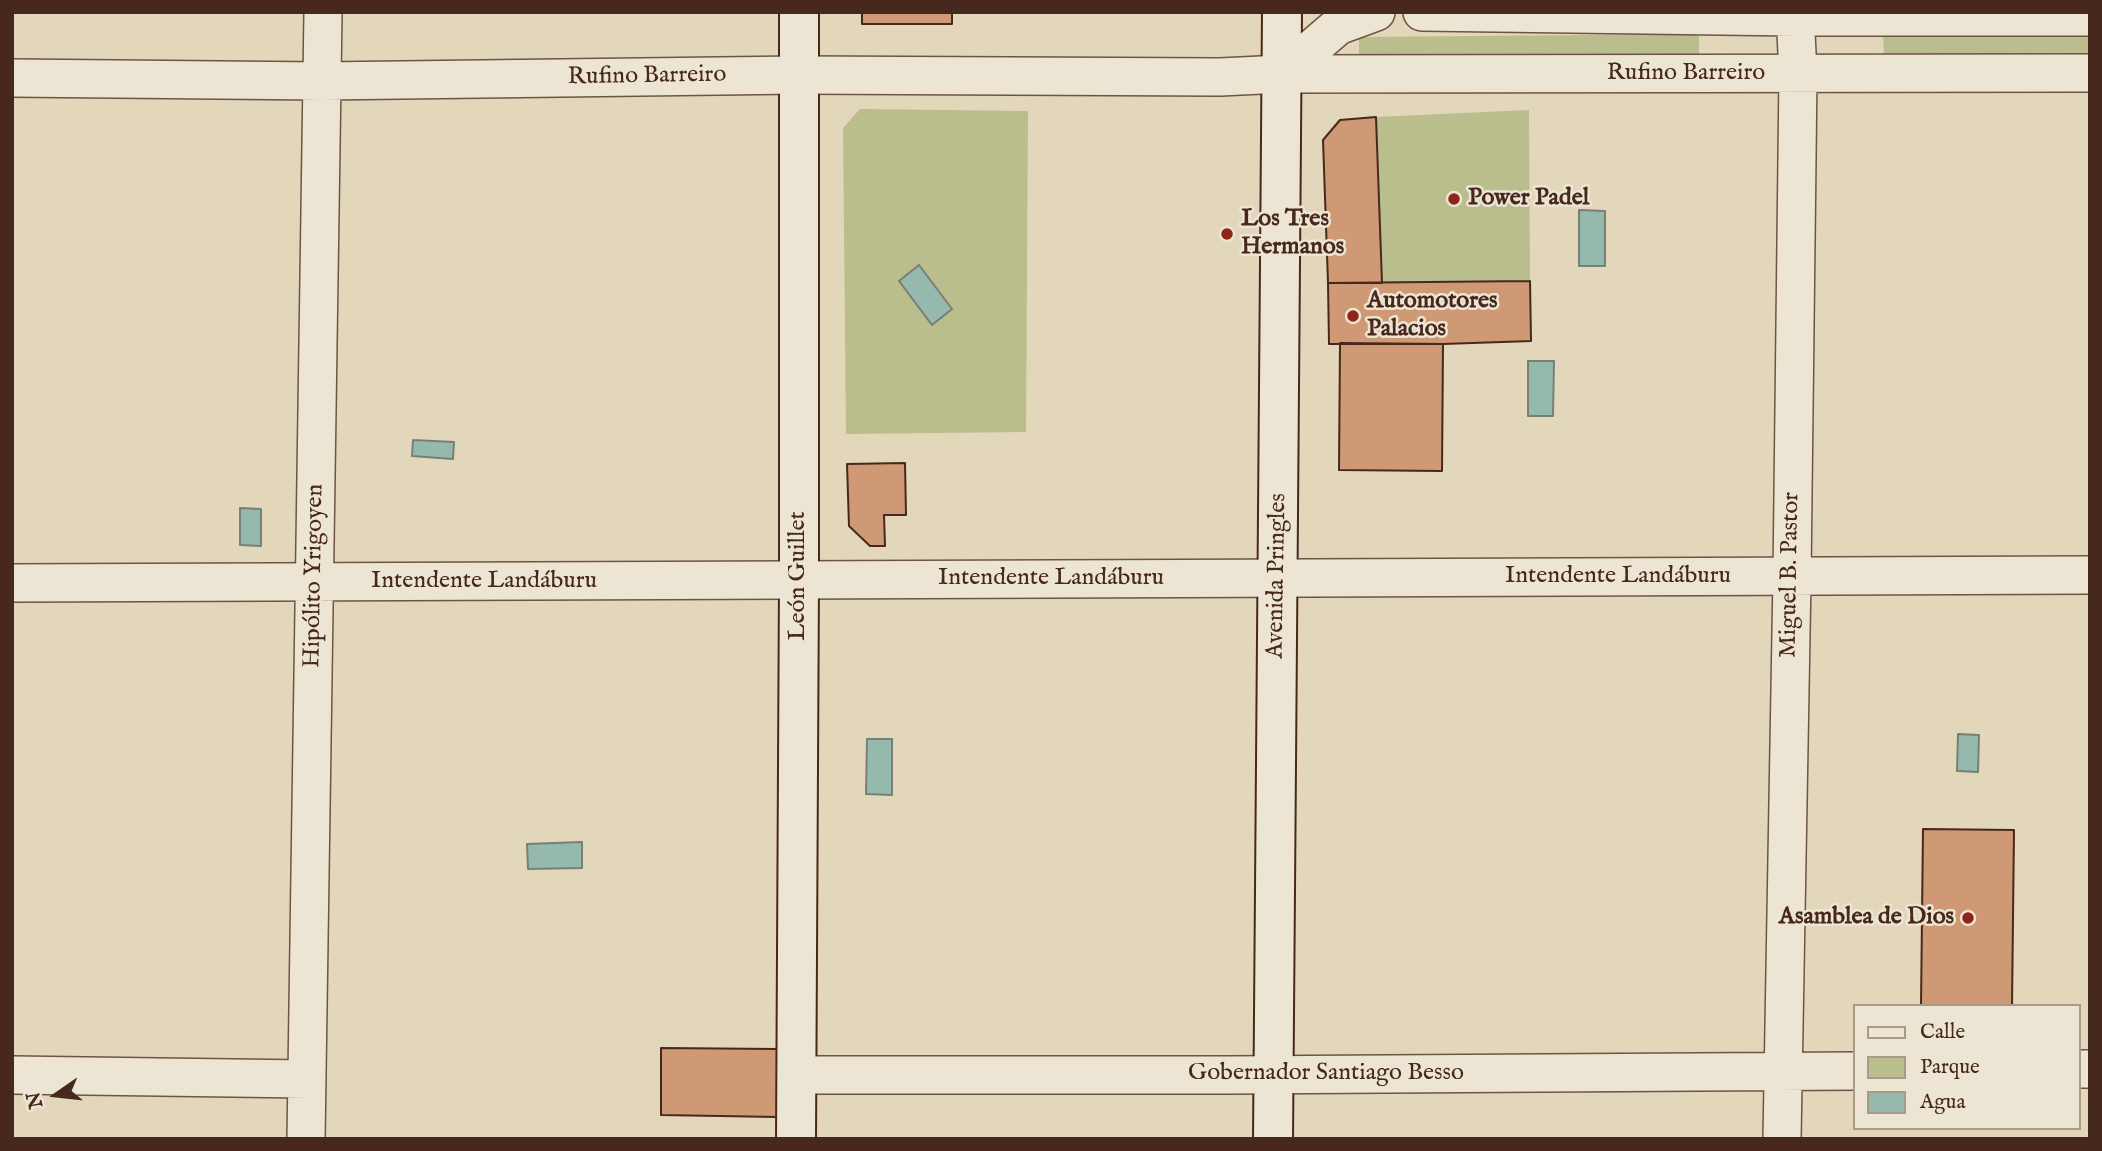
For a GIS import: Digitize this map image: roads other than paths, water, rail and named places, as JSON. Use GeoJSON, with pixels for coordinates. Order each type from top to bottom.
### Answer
{"type":"FeatureCollection","features":[{"type":"Feature","properties":{"kind":"street","name":"Hipólito Yrigoyen"},"geometry":{"type":"LineString","coordinates":[[306,1139],[323,12]]}},
{"type":"Feature","properties":{"kind":"street","name":"León Guillet"},"geometry":{"type":"LineString","coordinates":[[796,1139],[799,12]]}},
{"type":"Feature","properties":{"kind":"street","name":"Avenida Pringles"},"geometry":{"type":"LineString","coordinates":[[1273,1139],[1282,12]]}},
{"type":"Feature","properties":{"kind":"street"},"geometry":{"type":"LineString","coordinates":[[1282,74],[1338,26],[1376,12]]}},
{"type":"Feature","properties":{"kind":"street"},"geometry":{"type":"LineString","coordinates":[[1422,12],[2090,16]]}},
{"type":"Feature","properties":{"kind":"street","name":"Miguel B. Pastor"},"geometry":{"type":"LineString","coordinates":[[1782,1139],[1798,74],[1795,15]]}},
{"type":"Feature","properties":{"kind":"street","name":"Rufino Barreiro"},"geometry":{"type":"LineString","coordinates":[[12,78],[322,81],[799,75],[2090,74]]}},
{"type":"Feature","properties":{"kind":"street","name":"Intendente Landáburu"},"geometry":{"type":"LineString","coordinates":[[12,583],[2090,575]]}},
{"type":"Feature","properties":{"kind":"street","name":"Gobernador Santiago Besso"},"geometry":{"type":"LineString","coordinates":[[797,1075],[1854,1071]]}},
{"type":"Feature","properties":{"kind":"street"},"geometry":{"type":"LineString","coordinates":[[12,1075],[306,1079]]}},
{"type":"Feature","properties":{"kind":"water"},"geometry":{"type":"Polygon","coordinates":[[[1579,210],[1605,211],[1605,266],[1579,266],[1579,210]]]}},
{"type":"Feature","properties":{"kind":"water"},"geometry":{"type":"Polygon","coordinates":[[[919,265],[952,309],[932,325],[899,281],[919,265]]]}},
{"type":"Feature","properties":{"kind":"water"},"geometry":{"type":"Polygon","coordinates":[[[1528,361],[1554,361],[1553,416],[1528,416],[1528,361]]]}},
{"type":"Feature","properties":{"kind":"water"},"geometry":{"type":"Polygon","coordinates":[[[413,440],[454,442],[453,459],[412,456],[413,440]]]}},
{"type":"Feature","properties":{"kind":"water"},"geometry":{"type":"Polygon","coordinates":[[[240,508],[261,509],[261,546],[240,545],[240,508]]]}},
{"type":"Feature","properties":{"kind":"water"},"geometry":{"type":"Polygon","coordinates":[[[1958,734],[1979,735],[1978,772],[1957,771],[1958,734]]]}},
{"type":"Feature","properties":{"kind":"water"},"geometry":{"type":"Polygon","coordinates":[[[867,739],[892,739],[892,795],[866,794],[867,739]]]}},
{"type":"Feature","properties":{"kind":"water"},"geometry":{"type":"Polygon","coordinates":[[[582,842],[582,868],[528,869],[527,844],[582,842]]]}},
{"type":"Feature","properties":{"kind":"place","name":"Power Padel"},"geometry":{"type":"Point","coordinates":[1454,199]}},
{"type":"Feature","properties":{"kind":"place","name":"Los Tres Hermanos"},"geometry":{"type":"Point","coordinates":[1227,234]}},
{"type":"Feature","properties":{"kind":"place","name":"Automotores Palacios"},"geometry":{"type":"Point","coordinates":[1353,316]}},
{"type":"Feature","properties":{"kind":"place","name":"Asamblea de Dios"},"geometry":{"type":"Point","coordinates":[1968,918]}}]}
